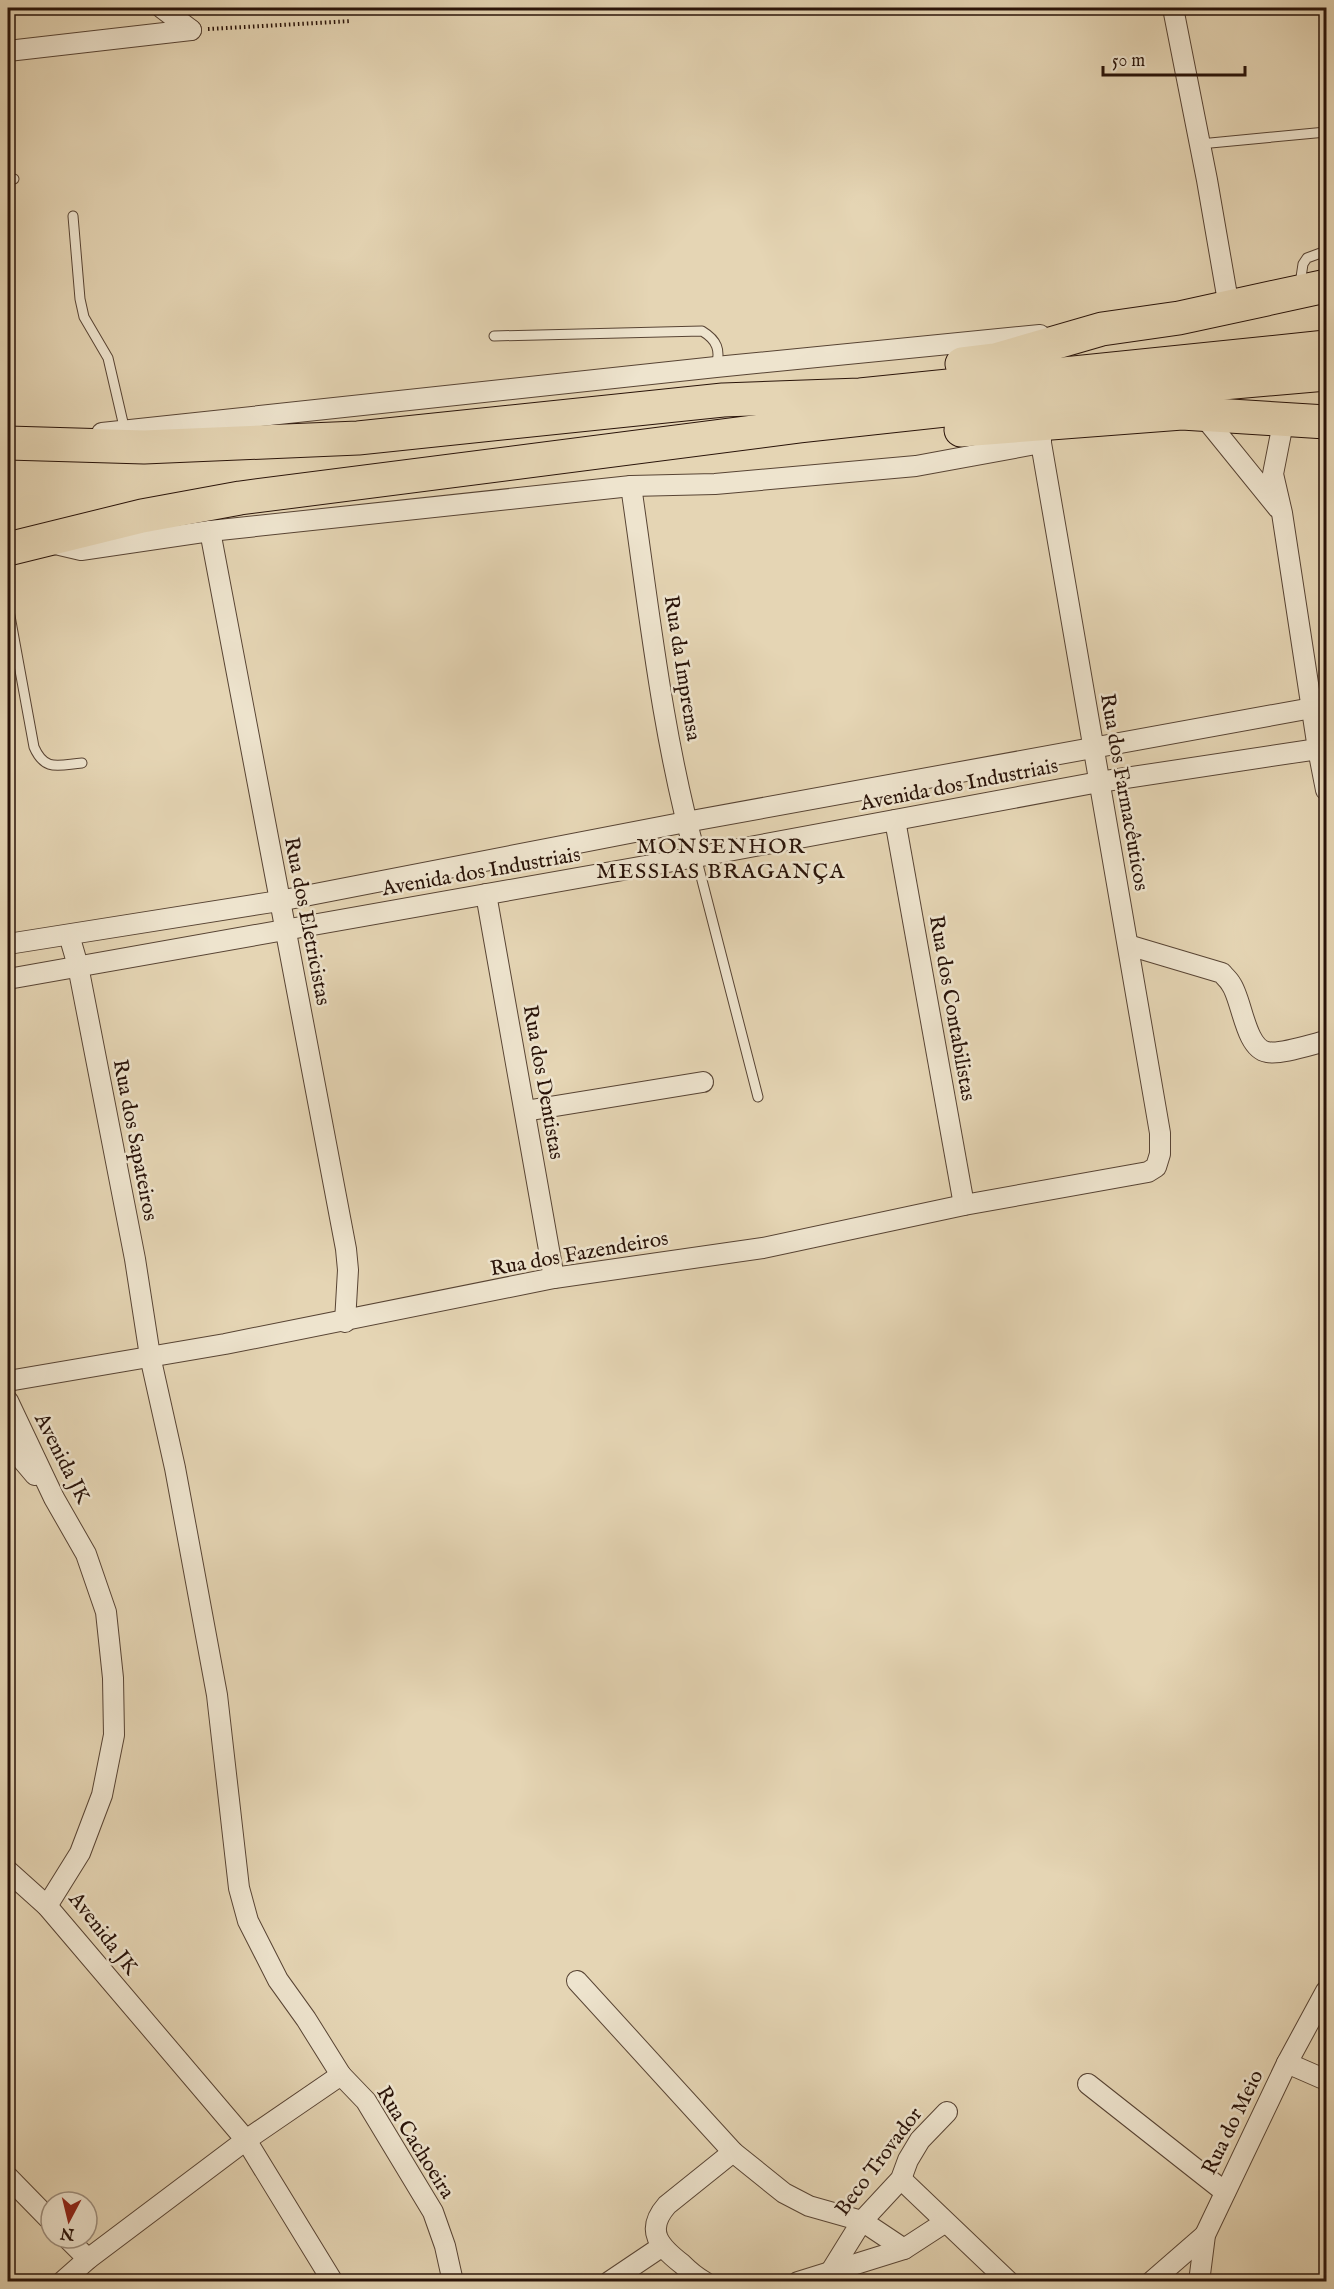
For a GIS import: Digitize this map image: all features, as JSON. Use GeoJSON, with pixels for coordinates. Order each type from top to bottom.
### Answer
{"type":"FeatureCollection","features":[{"type":"Feature","properties":{"kind":"highway"},"geometry":{"type":"LineString","coordinates":[[13,442],[144,447],[358,438],[723,400],[842,380],[995,360],[1102,329],[1179,318],[1312,289]]}},
{"type":"Feature","properties":{"kind":"highway"},"geometry":{"type":"LineString","coordinates":[[723,400],[860,395],[1326,347]]}},
{"type":"Feature","properties":{"kind":"highway"},"geometry":{"type":"LineString","coordinates":[[8,549],[142,516],[240,498],[801,426],[1064,397],[1326,374]]}},
{"type":"Feature","properties":{"kind":"highway"},"geometry":{"type":"LineString","coordinates":[[507,464],[1041,434],[1182,412],[1326,422]]}},
{"type":"Feature","properties":{"kind":"street"},"geometry":{"type":"LineString","coordinates":[[162,8],[191,30]]}},
{"type":"Feature","properties":{"kind":"street"},"geometry":{"type":"LineString","coordinates":[[1173,8],[1229,307]]}},
{"type":"Feature","properties":{"kind":"street"},"geometry":{"type":"LineString","coordinates":[[8,51],[191,30]]}},
{"type":"Feature","properties":{"kind":"street"},"geometry":{"type":"LineString","coordinates":[[13,442],[716,367],[1102,329]]}},
{"type":"Feature","properties":{"kind":"street"},"geometry":{"type":"LineString","coordinates":[[1201,413],[1282,513]]}},
{"type":"Feature","properties":{"kind":"street"},"geometry":{"type":"LineString","coordinates":[[1284,418],[1273,474],[1282,513],[1326,790]]}},
{"type":"Feature","properties":{"kind":"street"},"geometry":{"type":"LineString","coordinates":[[39,540],[81,550],[210,531],[631,486],[715,484],[916,466],[1041,434]]}},
{"type":"Feature","properties":{"kind":"street","name":"Rua dos Farmacêuticos"},"geometry":{"type":"LineString","coordinates":[[1041,434],[1160,1133],[1160,1154],[1156,1167]]}},
{"type":"Feature","properties":{"kind":"street","name":"Rua da Imprensa"},"geometry":{"type":"LineString","coordinates":[[631,486],[670,742],[686,822],[696,857]]}},
{"type":"Feature","properties":{"kind":"street","name":"Rua dos Eletricistas"},"geometry":{"type":"LineString","coordinates":[[210,531],[346,1249],[348,1270],[345,1322]]}},
{"type":"Feature","properties":{"kind":"street","name":"Avenida dos Industriais"},"geometry":{"type":"LineString","coordinates":[[8,944],[279,901],[686,822],[1312,708]]}},
{"type":"Feature","properties":{"kind":"street","name":"Avenida dos Industriais"},"geometry":{"type":"LineString","coordinates":[[8,979],[696,857],[1099,782],[1318,749]]}},
{"type":"Feature","properties":{"kind":"street","name":"Rua dos Contabilistas"},"geometry":{"type":"LineString","coordinates":[[895,820],[964,1205]]}},
{"type":"Feature","properties":{"kind":"street","name":"Rua dos Dentistas"},"geometry":{"type":"LineString","coordinates":[[486,894],[554,1278]]}},
{"type":"Feature","properties":{"kind":"street","name":"Rua dos Sapateiros"},"geometry":{"type":"LineString","coordinates":[[69,935],[78,966],[135,1259],[150,1356],[175,1468],[217,1695],[239,1888],[248,1921],[278,1980],[341,2075]]}},
{"type":"Feature","properties":{"kind":"street"},"geometry":{"type":"LineString","coordinates":[[1128,945],[1222,973],[1232,985],[1249,1034],[1260,1049],[1266,1052],[1276,1052],[1326,1041]]}},
{"type":"Feature","properties":{"kind":"street"},"geometry":{"type":"LineString","coordinates":[[525,1111],[702,1082]]}},
{"type":"Feature","properties":{"kind":"street","name":"Rua dos Fazendeiros"},"geometry":{"type":"LineString","coordinates":[[8,1381],[345,1322],[554,1278],[763,1248],[964,1205],[1148,1172],[1156,1167]]}},
{"type":"Feature","properties":{"kind":"street","name":"Avenida JK"},"geometry":{"type":"LineString","coordinates":[[8,1401],[54,1498],[86,1554],[106,1612],[113,1678],[114,1735],[102,1795],[80,1853],[47,1906],[246,2140],[333,2282]]}},
{"type":"Feature","properties":{"kind":"street"},"geometry":{"type":"LineString","coordinates":[[8,1443],[54,1498]]}},
{"type":"Feature","properties":{"kind":"street"},"geometry":{"type":"LineString","coordinates":[[8,1871],[47,1906]]}},
{"type":"Feature","properties":{"kind":"street"},"geometry":{"type":"LineString","coordinates":[[577,1981],[733,2152],[784,2193],[809,2206],[862,2221],[904,2249]]}},
{"type":"Feature","properties":{"kind":"street","name":"Rua do Meio"},"geometry":{"type":"LineString","coordinates":[[1199,2282],[1205,2235],[1287,2063],[1326,1990]]}},
{"type":"Feature","properties":{"kind":"street"},"geometry":{"type":"LineString","coordinates":[[1287,2063],[1326,2080]]}},
{"type":"Feature","properties":{"kind":"street"},"geometry":{"type":"LineString","coordinates":[[62,2282],[88,2259],[246,2140],[341,2075]]}},
{"type":"Feature","properties":{"kind":"street","name":"Rua Cachoeira"},"geometry":{"type":"LineString","coordinates":[[341,2075],[366,2101],[433,2212],[445,2246],[453,2282]]}},
{"type":"Feature","properties":{"kind":"street"},"geometry":{"type":"LineString","coordinates":[[1088,2084],[1225,2192]]}},
{"type":"Feature","properties":{"kind":"street","name":"Beco Trovador"},"geometry":{"type":"LineString","coordinates":[[831,2271],[862,2221],[901,2180],[908,2160],[920,2140],[946,2112]]}},
{"type":"Feature","properties":{"kind":"street"},"geometry":{"type":"LineString","coordinates":[[705,2282],[661,2247],[657,2235],[659,2214],[733,2152]]}},
{"type":"Feature","properties":{"kind":"street"},"geometry":{"type":"LineString","coordinates":[[8,2177],[39,2209]]}},
{"type":"Feature","properties":{"kind":"street"},"geometry":{"type":"LineString","coordinates":[[901,2180],[1009,2282]]}},
{"type":"Feature","properties":{"kind":"street"},"geometry":{"type":"LineString","coordinates":[[798,2282],[904,2249],[944,2223]]}},
{"type":"Feature","properties":{"kind":"street"},"geometry":{"type":"LineString","coordinates":[[1151,2282],[1205,2235]]}},
{"type":"Feature","properties":{"kind":"street"},"geometry":{"type":"LineString","coordinates":[[609,2282],[661,2247]]}},
{"type":"Feature","properties":{"kind":"street"},"geometry":{"type":"LineString","coordinates":[[79,2250],[88,2259]]}},
{"type":"Feature","properties":{"kind":"lane"},"geometry":{"type":"LineString","coordinates":[[1200,144],[1326,132]]}},
{"type":"Feature","properties":{"kind":"lane"},"geometry":{"type":"LineString","coordinates":[[73,216],[80,299],[84,317],[108,358],[125,430]]}},
{"type":"Feature","properties":{"kind":"lane"},"geometry":{"type":"LineString","coordinates":[[1312,289],[1303,264],[1306,258],[1326,251]]}},
{"type":"Feature","properties":{"kind":"lane"},"geometry":{"type":"LineString","coordinates":[[494,336],[702,331],[714,338],[718,349],[716,367]]}},
{"type":"Feature","properties":{"kind":"lane"},"geometry":{"type":"LineString","coordinates":[[8,605],[34,747],[39,760],[50,766],[82,763]]}},
{"type":"Feature","properties":{"kind":"lane"},"geometry":{"type":"LineString","coordinates":[[696,857],[758,1097]]}},
{"type":"Feature","properties":{"kind":"path"},"geometry":{"type":"LineString","coordinates":[[191,30],[351,21]]}},
{"type":"Feature","properties":{"kind":"district","name":"MONSENHOR MESSIAS BRAGANÇA"},"geometry":{"type":"Point","coordinates":[721,858]}}]}
